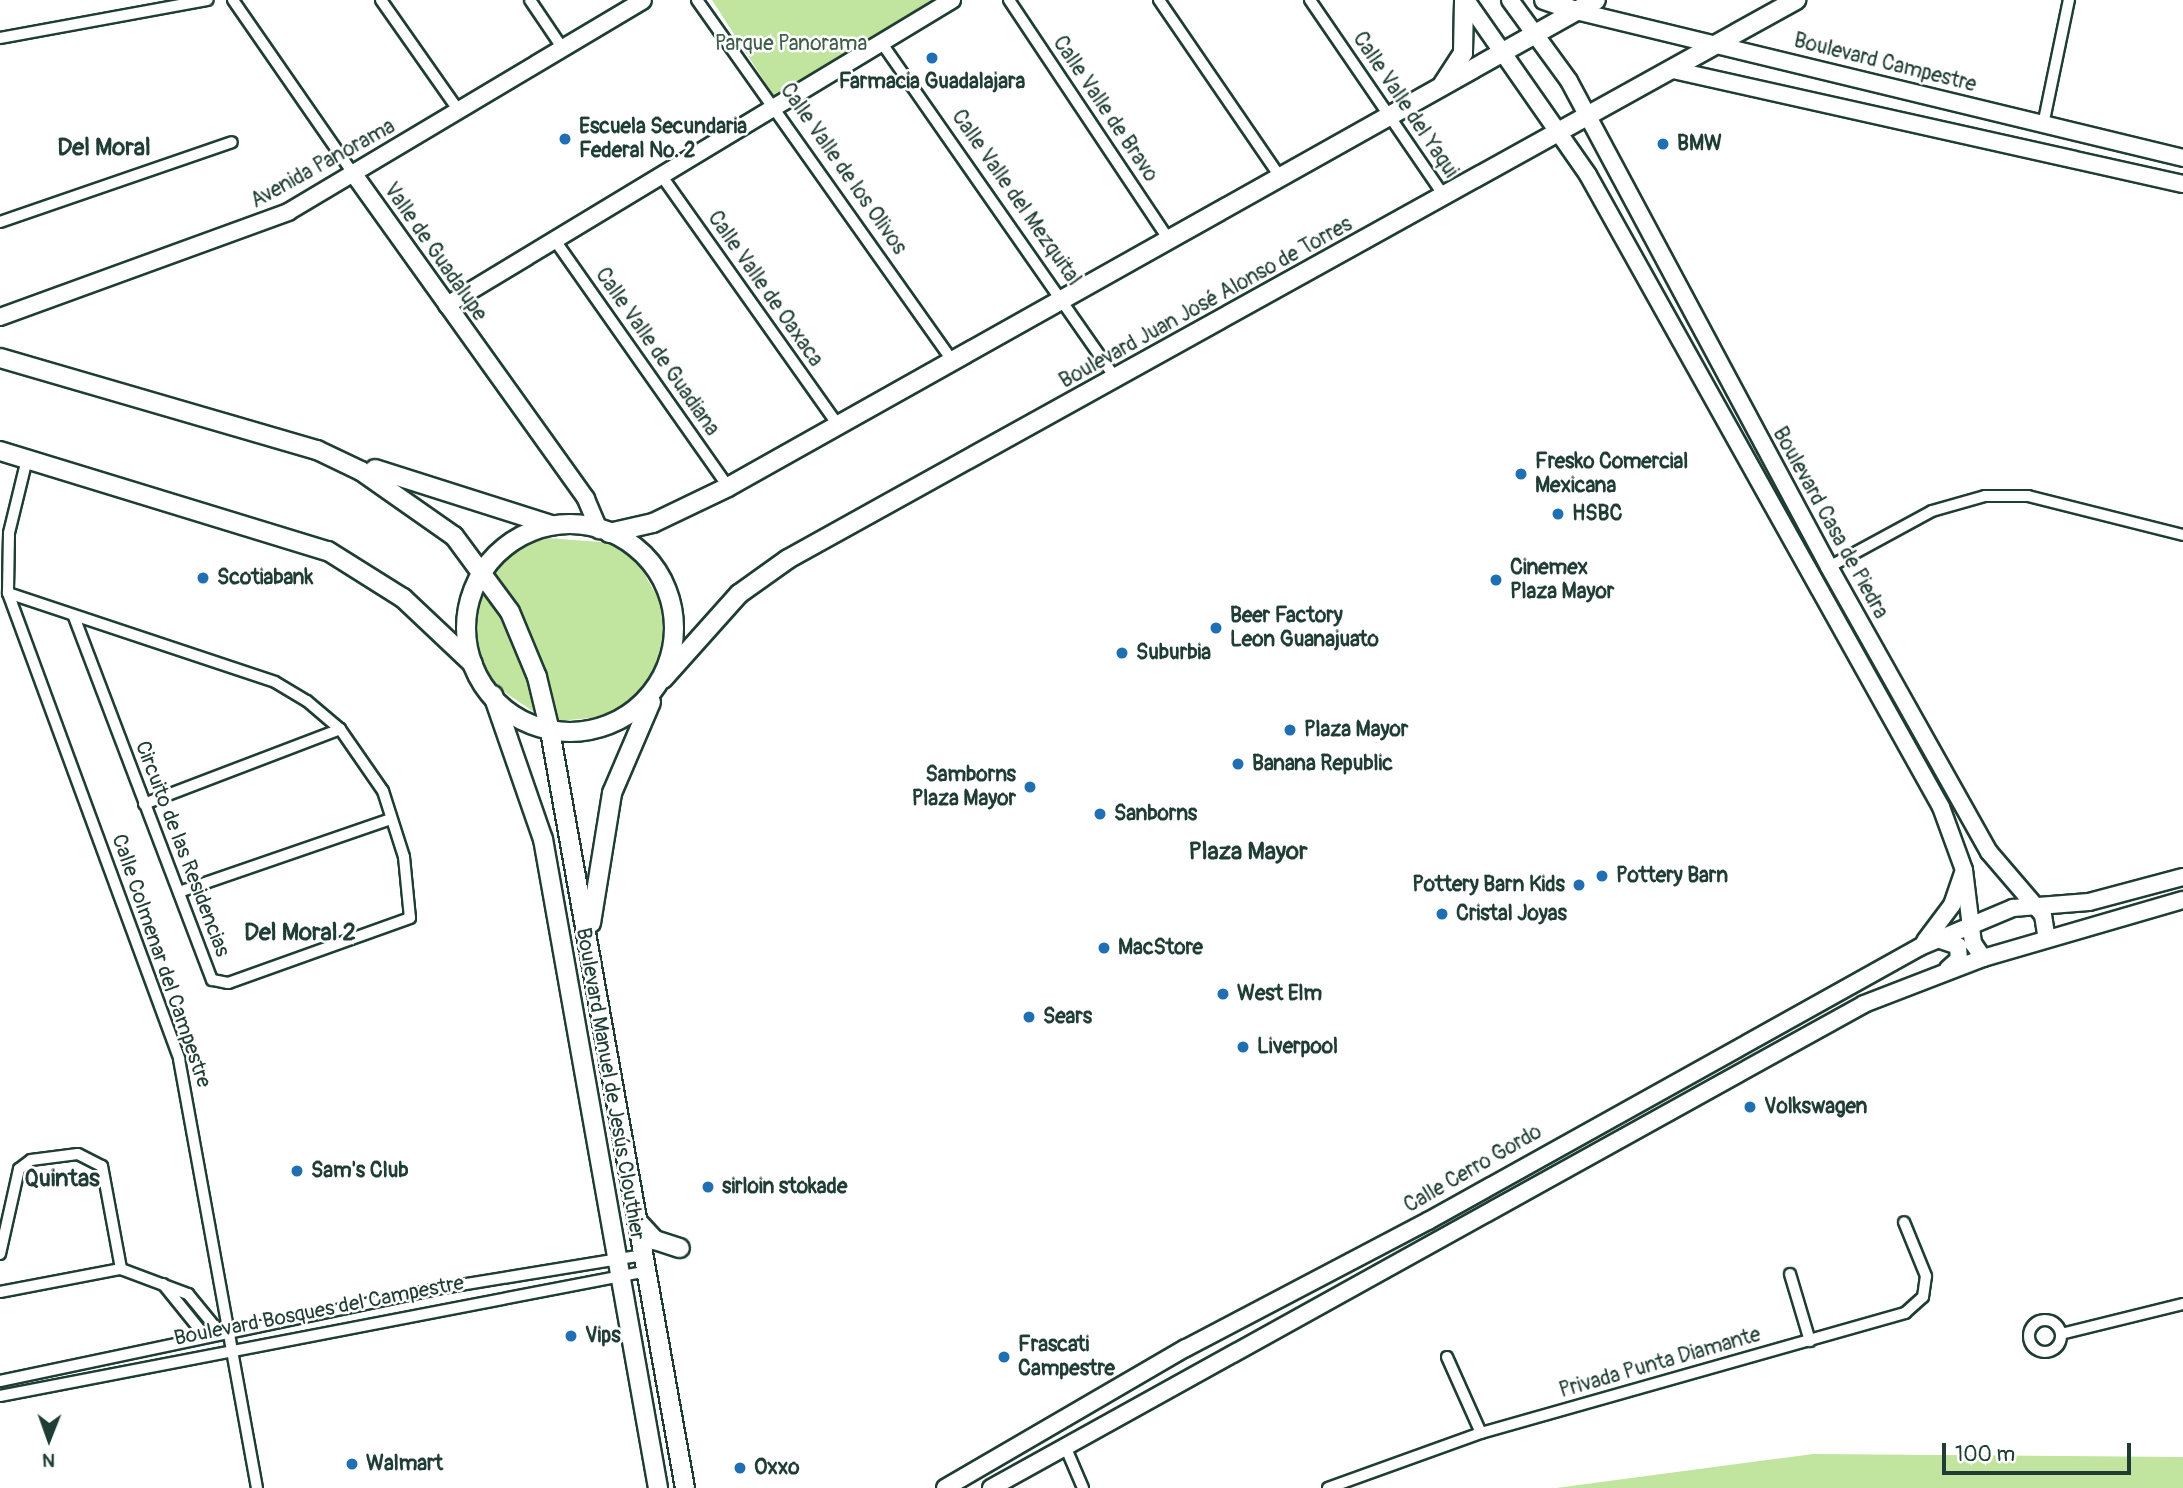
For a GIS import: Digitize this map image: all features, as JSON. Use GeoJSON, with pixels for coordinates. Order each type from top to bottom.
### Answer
{"type":"FeatureCollection","features":[{"type":"Feature","properties":{"kind":"main road","name":"Avenida Panorama"},"geometry":{"type":"LineString","coordinates":[[0,317],[266,222],[459,111],[643,0]]}},
{"type":"Feature","properties":{"kind":"main road"},"geometry":{"type":"LineString","coordinates":[[447,305],[951,0]]}},
{"type":"Feature","properties":{"kind":"main road"},"geometry":{"type":"LineString","coordinates":[[1435,93],[1463,53],[1465,0]]}},
{"type":"Feature","properties":{"kind":"main road"},"geometry":{"type":"LineString","coordinates":[[1465,0],[1507,51],[1560,132]]}},
{"type":"Feature","properties":{"kind":"main road"},"geometry":{"type":"LineString","coordinates":[[1510,0],[1588,118]]}},
{"type":"Feature","properties":{"kind":"main road"},"geometry":{"type":"LineString","coordinates":[[1544,0],[1576,11]]}},
{"type":"Feature","properties":{"kind":"main road"},"geometry":{"type":"LineString","coordinates":[[0,358],[317,450],[559,527],[604,531],[653,523],[728,487],[954,362],[1596,0]]}},
{"type":"Feature","properties":{"kind":"main road","name":"Boulevard Juan José Alonso de Torres"},"geometry":{"type":"LineString","coordinates":[[660,684],[760,577],[1796,0]]}},
{"type":"Feature","properties":{"kind":"main road","name":"Boulevard Campestre"},"geometry":{"type":"LineString","coordinates":[[1576,11],[2183,158]]}},
{"type":"Feature","properties":{"kind":"main road"},"geometry":{"type":"LineString","coordinates":[[1673,70],[2183,184]]}},
{"type":"Feature","properties":{"kind":"main road","name":"Boulevard Casa de Piedra"},"geometry":{"type":"LineString","coordinates":[[1588,118],[1829,567],[1989,852],[2045,920],[2047,939]]}},
{"type":"Feature","properties":{"kind":"main road","name":"Boulevard Casa de Piedra"},"geometry":{"type":"LineString","coordinates":[[1560,132],[1941,807],[1964,870],[1971,924],[1983,958]]}},
{"type":"Feature","properties":{"kind":"main road","name":"Valle de Guadalupe"},"geometry":{"type":"LineString","coordinates":[[353,173],[586,499],[604,531]]}},
{"type":"Feature","properties":{"kind":"main road"},"geometry":{"type":"LineString","coordinates":[[1726,422],[1745,413]]}},
{"type":"Feature","properties":{"kind":"main road"},"geometry":{"type":"LineString","coordinates":[[317,450],[420,506],[482,569],[527,649],[550,731]]}},
{"type":"Feature","properties":{"kind":"main road"},"geometry":{"type":"LineString","coordinates":[[0,451],[328,551],[403,597],[476,667],[493,695],[514,716],[550,731],[601,727],[641,707],[660,684]]}},
{"type":"Feature","properties":{"kind":"main road"},"geometry":{"type":"LineString","coordinates":[[476,667],[467,617],[471,586],[482,569],[524,533],[559,527]]}},
{"type":"Feature","properties":{"kind":"main road"},"geometry":{"type":"LineString","coordinates":[[589,950],[593,888],[612,793],[660,684],[673,645],[669,594],[640,551],[604,531]]}},
{"type":"Feature","properties":{"kind":"main road","name":"Boulevard Manuel de Jesús Clouthier"},"geometry":{"type":"LineString","coordinates":[[493,695],[544,839],[658,1488]]}},
{"type":"Feature","properties":{"kind":"main road","name":"Boulevard Manuel de Jesús Clouthier"},"geometry":{"type":"LineString","coordinates":[[550,731],[685,1488]]}},
{"type":"Feature","properties":{"kind":"main road"},"geometry":{"type":"LineString","coordinates":[[1920,947],[1945,916],[1964,870]]}},
{"type":"Feature","properties":{"kind":"main road","name":"Calle Cerro Gordo"},"geometry":{"type":"LineString","coordinates":[[944,1488],[1185,1348],[1428,1221],[1920,947],[1971,924],[2030,905],[2089,902],[2183,877]]}},
{"type":"Feature","properties":{"kind":"main road","name":"Calle Cerro Gordo"},"geometry":{"type":"LineString","coordinates":[[991,1488],[1864,1004],[1983,958],[2183,900]]}},
{"type":"Feature","properties":{"kind":"main road"},"geometry":{"type":"LineString","coordinates":[[1937,939],[1958,946],[1957,962],[1946,971]]}},
{"type":"Feature","properties":{"kind":"main road"},"geometry":{"type":"LineString","coordinates":[[638,1222],[655,1240],[680,1248]]}},
{"type":"Feature","properties":{"kind":"street"},"geometry":{"type":"LineString","coordinates":[[0,38],[208,0]]}},
{"type":"Feature","properties":{"kind":"street","name":"Valle de Guadalupe"},"geometry":{"type":"LineString","coordinates":[[233,0],[353,173]]}},
{"type":"Feature","properties":{"kind":"street"},"geometry":{"type":"LineString","coordinates":[[381,0],[459,111]]}},
{"type":"Feature","properties":{"kind":"street"},"geometry":{"type":"LineString","coordinates":[[530,0],[563,49]]}},
{"type":"Feature","properties":{"kind":"street","name":"Calle Valle de los Olivos"},"geometry":{"type":"LineString","coordinates":[[697,0],[776,106],[954,362]]}},
{"type":"Feature","properties":{"kind":"street","name":"Calle Valle de Bravo"},"geometry":{"type":"LineString","coordinates":[[1009,0],[1169,240]]}},
{"type":"Feature","properties":{"kind":"street"},"geometry":{"type":"LineString","coordinates":[[1159,0],[1281,178]]}},
{"type":"Feature","properties":{"kind":"street","name":"Calle Valle del Yaqui"},"geometry":{"type":"LineString","coordinates":[[1310,0],[1445,197]]}},
{"type":"Feature","properties":{"kind":"street"},"geometry":{"type":"LineString","coordinates":[[2043,125],[2069,0]]}},
{"type":"Feature","properties":{"kind":"street","name":"Calle Valle del Mezquital"},"geometry":{"type":"LineString","coordinates":[[881,42],[1065,300],[1116,379]]}},
{"type":"Feature","properties":{"kind":"street"},"geometry":{"type":"LineString","coordinates":[[0,222],[232,142]]}},
{"type":"Feature","properties":{"kind":"street","name":"Calle Valle de Oaxaca"},"geometry":{"type":"LineString","coordinates":[[661,175],[838,425]]}},
{"type":"Feature","properties":{"kind":"street","name":"Calle Valle de Guadiana"},"geometry":{"type":"LineString","coordinates":[[554,239],[728,487]]}},
{"type":"Feature","properties":{"kind":"street","name":"Calle Colmenar del Campestre"},"geometry":{"type":"LineString","coordinates":[[27,459],[9,533],[8,593],[178,1059],[223,1332],[230,1347],[257,1488]]}},
{"type":"Feature","properties":{"kind":"street"},"geometry":{"type":"LineString","coordinates":[[1829,567],[1932,511],[1984,496],[2028,496],[2183,536]]}},
{"type":"Feature","properties":{"kind":"street","name":"Circuito de las Residencias"},"geometry":{"type":"LineString","coordinates":[[8,593],[275,682],[340,729],[374,775],[391,819],[412,902],[410,918],[397,926],[216,983],[144,804],[74,617]]}},
{"type":"Feature","properties":{"kind":"street"},"geometry":{"type":"LineString","coordinates":[[144,804],[340,729]]}},
{"type":"Feature","properties":{"kind":"street"},"geometry":{"type":"LineString","coordinates":[[179,892],[391,819]]}},
{"type":"Feature","properties":{"kind":"street"},"geometry":{"type":"LineString","coordinates":[[0,1254],[19,1169],[31,1160],[78,1154],[102,1166],[121,1269]]}},
{"type":"Feature","properties":{"kind":"street","name":"Privada Punta Diamante"},"geometry":{"type":"LineString","coordinates":[[1328,1488],[1481,1433],[1811,1341],[1916,1306],[1926,1276],[1904,1222]]}},
{"type":"Feature","properties":{"kind":"street","name":"Boulevard Bosques del Campestre"},"geometry":{"type":"LineString","coordinates":[[0,1381],[223,1332],[645,1263]]}},
{"type":"Feature","properties":{"kind":"street","name":"Boulevard Bosques del Campestre"},"geometry":{"type":"LineString","coordinates":[[0,1396],[645,1263]]}},
{"type":"Feature","properties":{"kind":"street"},"geometry":{"type":"LineString","coordinates":[[0,1292],[121,1269],[188,1294],[223,1332]]}},
{"type":"Feature","properties":{"kind":"street"},"geometry":{"type":"LineString","coordinates":[[1790,1275],[1811,1341]]}},
{"type":"Feature","properties":{"kind":"street"},"geometry":{"type":"LineString","coordinates":[[163,1284],[205,1336]]}},
{"type":"Feature","properties":{"kind":"street"},"geometry":{"type":"LineString","coordinates":[[2061,1334],[2183,1304]]}},
{"type":"Feature","properties":{"kind":"street"},"geometry":{"type":"LineString","coordinates":[[1447,1357],[1481,1433]]}},
{"type":"Feature","properties":{"kind":"street"},"geometry":{"type":"LineString","coordinates":[[1065,1446],[1083,1488]]}},
{"type":"Feature","properties":{"kind":"green space","name":"Parque Panorama"},"geometry":{"type":"Polygon","coordinates":[[[712,0],[951,0],[777,101],[712,0]]]}},
{"type":"Feature","properties":{"kind":"green space"},"geometry":{"type":"Polygon","coordinates":[[[547,538],[614,543],[637,561],[663,607],[664,641],[653,675],[627,703],[602,717],[557,721],[536,645],[494,571],[519,546],[547,538]]]}},
{"type":"Feature","properties":{"kind":"green space"},"geometry":{"type":"Polygon","coordinates":[[[487,592],[525,669],[537,714],[494,685],[477,651],[475,610],[480,593],[487,592]]]}},
{"type":"Feature","properties":{"kind":"green space"},"geometry":{"type":"Polygon","coordinates":[[[1813,1454],[2183,1457],[2183,1488],[1556,1488],[1813,1454]]]}},
{"type":"Feature","properties":{"kind":"place","name":"Farmacia Guadalajara"},"geometry":{"type":"Point","coordinates":[932,58]}},
{"type":"Feature","properties":{"kind":"place","name":"Escuela Secundaria Federal No. 2"},"geometry":{"type":"Point","coordinates":[565,139]}},
{"type":"Feature","properties":{"kind":"place","name":"BMW"},"geometry":{"type":"Point","coordinates":[1663,144]}},
{"type":"Feature","properties":{"kind":"place","name":"Fresko Comercial Mexicana"},"geometry":{"type":"Point","coordinates":[1521,474]}},
{"type":"Feature","properties":{"kind":"place","name":"HSBC"},"geometry":{"type":"Point","coordinates":[1558,514]}},
{"type":"Feature","properties":{"kind":"place","name":"Scotiabank"},"geometry":{"type":"Point","coordinates":[203,578]}},
{"type":"Feature","properties":{"kind":"place","name":"Cinemex Plaza Mayor"},"geometry":{"type":"Point","coordinates":[1496,580]}},
{"type":"Feature","properties":{"kind":"place","name":"Beer Factory Leon Guanajuato"},"geometry":{"type":"Point","coordinates":[1216,628]}},
{"type":"Feature","properties":{"kind":"place","name":"Suburbia"},"geometry":{"type":"Point","coordinates":[1122,653]}},
{"type":"Feature","properties":{"kind":"place","name":"Plaza Mayor"},"geometry":{"type":"Point","coordinates":[1290,730]}},
{"type":"Feature","properties":{"kind":"place","name":"Banana Republic"},"geometry":{"type":"Point","coordinates":[1238,764]}},
{"type":"Feature","properties":{"kind":"place","name":"Samborns Plaza Mayor"},"geometry":{"type":"Point","coordinates":[1030,787]}},
{"type":"Feature","properties":{"kind":"place","name":"Sanborns"},"geometry":{"type":"Point","coordinates":[1100,814]}},
{"type":"Feature","properties":{"kind":"place","name":"Pottery Barn"},"geometry":{"type":"Point","coordinates":[1602,876]}},
{"type":"Feature","properties":{"kind":"place","name":"Pottery Barn Kids"},"geometry":{"type":"Point","coordinates":[1579,885]}},
{"type":"Feature","properties":{"kind":"place","name":"Cristal Joyas"},"geometry":{"type":"Point","coordinates":[1442,914]}},
{"type":"Feature","properties":{"kind":"place","name":"MacStore"},"geometry":{"type":"Point","coordinates":[1104,948]}},
{"type":"Feature","properties":{"kind":"place","name":"West Elm"},"geometry":{"type":"Point","coordinates":[1223,994]}},
{"type":"Feature","properties":{"kind":"place","name":"Sears"},"geometry":{"type":"Point","coordinates":[1029,1017]}},
{"type":"Feature","properties":{"kind":"place","name":"Liverpool"},"geometry":{"type":"Point","coordinates":[1243,1047]}},
{"type":"Feature","properties":{"kind":"place","name":"Volkswagen"},"geometry":{"type":"Point","coordinates":[1750,1107]}},
{"type":"Feature","properties":{"kind":"place","name":"Sam's Club"},"geometry":{"type":"Point","coordinates":[297,1171]}},
{"type":"Feature","properties":{"kind":"place","name":"sirloin stokade"},"geometry":{"type":"Point","coordinates":[708,1187]}},
{"type":"Feature","properties":{"kind":"place","name":"Vips"},"geometry":{"type":"Point","coordinates":[571,1336]}},
{"type":"Feature","properties":{"kind":"place","name":"Frascati Campestre"},"geometry":{"type":"Point","coordinates":[1004,1357]}},
{"type":"Feature","properties":{"kind":"place","name":"Walmart"},"geometry":{"type":"Point","coordinates":[352,1464]}},
{"type":"Feature","properties":{"kind":"place","name":"Oxxo"},"geometry":{"type":"Point","coordinates":[740,1468]}},
{"type":"Feature","properties":{"kind":"district","name":"Del Moral"},"geometry":{"type":"Point","coordinates":[104,148]}},
{"type":"Feature","properties":{"kind":"district","name":"Plaza Mayor"},"geometry":{"type":"Point","coordinates":[1248,852]}},
{"type":"Feature","properties":{"kind":"district","name":"Del Moral 2"},"geometry":{"type":"Point","coordinates":[300,933]}},
{"type":"Feature","properties":{"kind":"district","name":"Quintas"},"geometry":{"type":"Point","coordinates":[62,1179]}}]}
